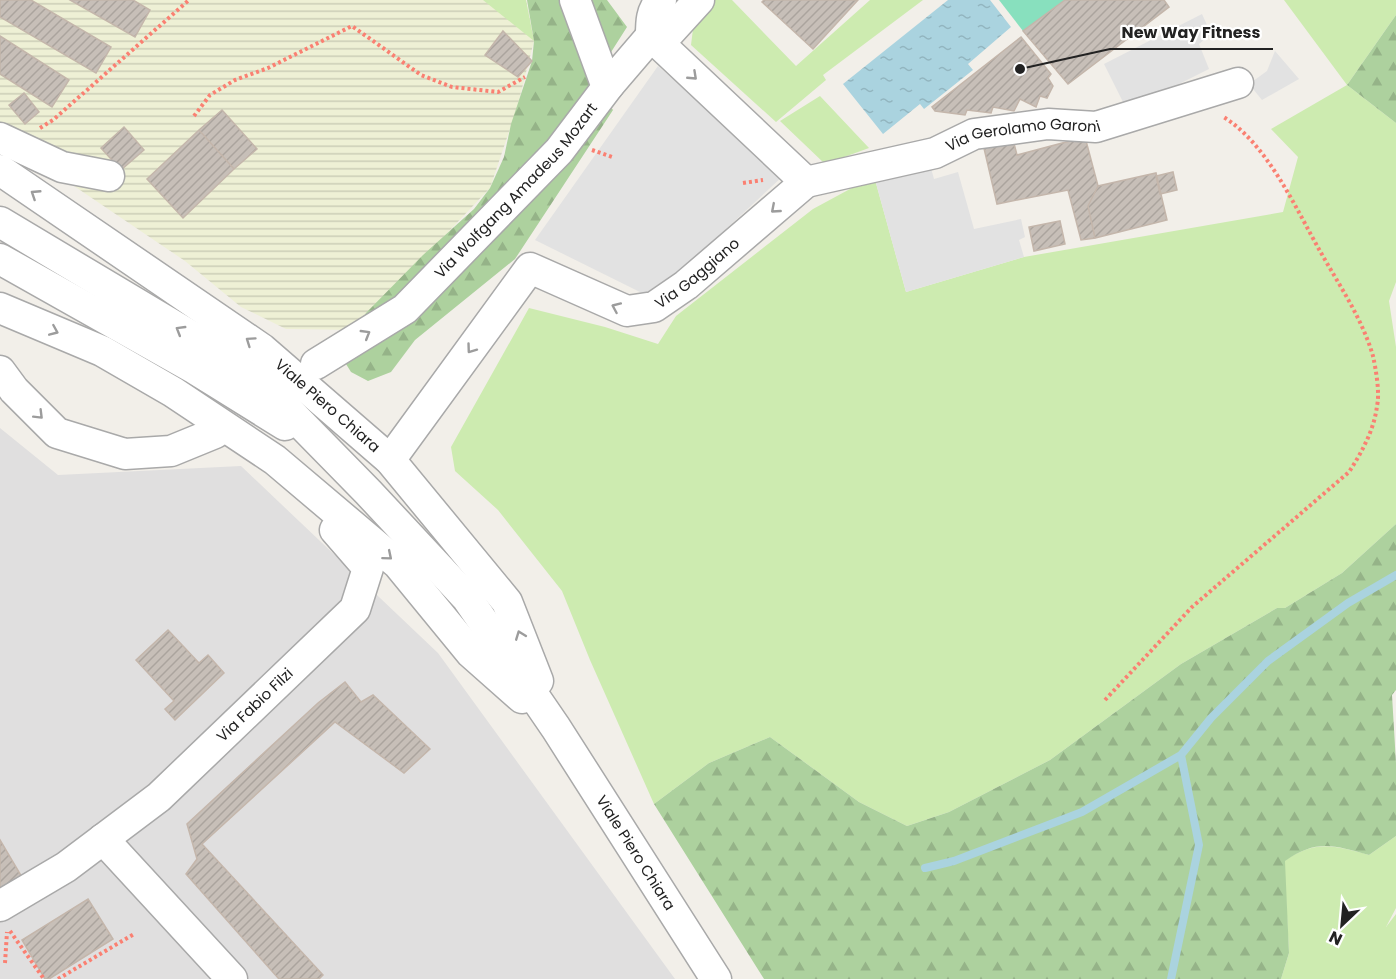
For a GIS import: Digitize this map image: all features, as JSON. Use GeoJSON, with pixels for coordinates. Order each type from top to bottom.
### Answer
{"type":"FeatureCollection","features":[{"type":"Feature","properties":{"kind":"street"},"geometry":{"type":"LineString","coordinates":[[574,0],[604,79],[609,85]]}},
{"type":"Feature","properties":{"kind":"street"},"geometry":{"type":"LineString","coordinates":[[662,0],[655,6],[651,20],[651,36],[806,182]]}},
{"type":"Feature","properties":{"kind":"street","name":"Via Wolfgang Amadeus Mozart"},"geometry":{"type":"LineString","coordinates":[[316,364],[405,309],[559,151],[609,85],[651,36],[668,34],[699,0]]}},
{"type":"Feature","properties":{"kind":"street","name":"Via Gerolamo Garoni"},"geometry":{"type":"LineString","coordinates":[[806,182],[935,153],[974,134],[1048,124],[1096,128],[1238,83]]}},
{"type":"Feature","properties":{"kind":"street"},"geometry":{"type":"LineString","coordinates":[[0,138],[62,167],[109,176]]}},
{"type":"Feature","properties":{"kind":"street","name":"Viale Piero Chiara"},"geometry":{"type":"LineString","coordinates":[[0,170],[262,349],[390,460],[507,602],[556,728]]}},
{"type":"Feature","properties":{"kind":"street","name":"Via Gaggiano"},"geometry":{"type":"LineString","coordinates":[[390,460],[530,268],[627,311],[654,307],[686,285],[806,182]]}},
{"type":"Feature","properties":{"kind":"street","name":"Viale Piero Chiara"},"geometry":{"type":"LineString","coordinates":[[0,222],[211,348],[268,390],[321,447],[368,492],[467,598],[556,728],[716,979]]}},
{"type":"Feature","properties":{"kind":"street","name":"Viale Piero Chiara"},"geometry":{"type":"LineString","coordinates":[[0,259],[195,369],[321,447]]}},
{"type":"Feature","properties":{"kind":"street","name":"Viale Piero Chiara"},"geometry":{"type":"LineString","coordinates":[[0,308],[102,351],[173,392],[275,460],[398,564],[471,653],[556,728]]}},
{"type":"Feature","properties":{"kind":"street"},"geometry":{"type":"LineString","coordinates":[[0,371],[14,390],[57,433],[124,454],[171,451],[215,433]]}},
{"type":"Feature","properties":{"kind":"street","name":"Via Fabio Filzi"},"geometry":{"type":"LineString","coordinates":[[0,906],[66,867],[159,797],[356,609],[368,568],[275,460]]}},
{"type":"Feature","properties":{"kind":"street"},"geometry":{"type":"LineString","coordinates":[[104,839],[231,979]]}},
{"type":"Feature","properties":{"kind":"path"},"geometry":{"type":"LineString","coordinates":[[36,131],[53,120],[189,0]]}},
{"type":"Feature","properties":{"kind":"path"},"geometry":{"type":"LineString","coordinates":[[194,116],[210,95],[235,80],[268,68],[352,26],[421,75],[452,87],[498,92],[525,77]]}},
{"type":"Feature","properties":{"kind":"path"},"geometry":{"type":"LineString","coordinates":[[1106,700],[1192,607],[1349,472],[1364,449],[1378,405],[1373,357],[1357,315],[1285,189],[1255,145],[1235,124],[1193,99]]}},
{"type":"Feature","properties":{"kind":"path"},"geometry":{"type":"LineString","coordinates":[[5,963],[8,928],[44,979]]}},
{"type":"Feature","properties":{"kind":"path"},"geometry":{"type":"LineString","coordinates":[[58,979],[134,934]]}},
{"type":"Feature","properties":{"kind":"shaded area"},"geometry":{"type":"Polygon","coordinates":[[[1202,14],[1211,34],[1199,44],[1209,69],[1127,110],[1104,64],[1202,14]]]}},
{"type":"Feature","properties":{"kind":"shaded area"},"geometry":{"type":"Polygon","coordinates":[[[1275,51],[1299,79],[1262,100],[1249,84],[1267,71],[1275,51]]]}},
{"type":"Feature","properties":{"kind":"shaded area"},"geometry":{"type":"Polygon","coordinates":[[[658,66],[783,176],[684,268],[644,294],[535,240],[658,66]]]}},
{"type":"Feature","properties":{"kind":"shaded area"},"geometry":{"type":"Polygon","coordinates":[[[929,161],[934,179],[958,172],[974,229],[1021,219],[1025,237],[1019,240],[1024,257],[906,292],[874,176],[929,161]]]}},
{"type":"Feature","properties":{"kind":"shaded area"},"geometry":{"type":"Polygon","coordinates":[[[0,428],[58,475],[241,466],[438,653],[675,979],[0,979],[0,428]]]}},
{"type":"Feature","properties":{"kind":"green space"},"geometry":{"type":"Polygon","coordinates":[[[0,0],[526,0],[534,41],[517,108],[490,188],[355,330],[286,329],[241,307],[185,261],[0,136],[0,0]]]}},
{"type":"Feature","properties":{"kind":"green space"},"geometry":{"type":"Polygon","coordinates":[[[483,0],[526,0],[534,41],[483,0]]]}},
{"type":"Feature","properties":{"kind":"green space"},"geometry":{"type":"Polygon","coordinates":[[[527,0],[607,0],[627,27],[592,82],[613,110],[515,259],[415,340],[391,372],[368,381],[351,372],[346,364],[355,330],[366,313],[423,255],[474,209],[490,188],[504,157],[511,124],[532,61],[534,41],[527,0]]]}},
{"type":"Feature","properties":{"kind":"green space"},"geometry":{"type":"Polygon","coordinates":[[[714,0],[732,0],[796,66],[870,0],[923,0],[823,75],[826,80],[776,122],[691,45],[694,21],[714,0]]]}},
{"type":"Feature","properties":{"kind":"green space"},"geometry":{"type":"Polygon","coordinates":[[[999,0],[1065,0],[1023,31],[999,0]]]}},
{"type":"Feature","properties":{"kind":"green space"},"geometry":{"type":"Polygon","coordinates":[[[1284,0],[1396,0],[1396,15],[1347,85],[1284,0]]]}},
{"type":"Feature","properties":{"kind":"green space"},"geometry":{"type":"Polygon","coordinates":[[[1396,15],[1396,123],[1347,85],[1396,15]]]}},
{"type":"Feature","properties":{"kind":"green space"},"geometry":{"type":"Polygon","coordinates":[[[1347,85],[1396,123],[1396,282],[1389,301],[1396,347],[1396,524],[1342,573],[1285,608],[1277,608],[1181,664],[1050,760],[949,812],[907,826],[859,802],[770,737],[709,763],[654,804],[562,591],[498,510],[455,471],[451,447],[529,308],[605,327],[658,344],[676,316],[813,209],[874,176],[906,292],[1024,257],[1283,212],[1298,157],[1271,129],[1347,85]]]}},
{"type":"Feature","properties":{"kind":"green space"},"geometry":{"type":"Polygon","coordinates":[[[820,96],[869,148],[825,164],[780,121],[820,96]]]}},
{"type":"Feature","properties":{"kind":"green space"},"geometry":{"type":"Polygon","coordinates":[[[1396,524],[1396,690],[1392,695],[1396,763],[1396,836],[1369,855],[1326,846],[1306,849],[1285,861],[1289,953],[1281,979],[764,979],[654,804],[709,763],[770,737],[859,802],[907,826],[949,812],[1050,760],[1181,664],[1277,608],[1285,608],[1342,573],[1396,524]]]}},
{"type":"Feature","properties":{"kind":"green space"},"geometry":{"type":"Polygon","coordinates":[[[1396,836],[1396,908],[1386,927],[1396,914],[1396,979],[1281,979],[1289,953],[1284,861],[1306,850],[1325,846],[1369,855],[1396,836]]]}},
{"type":"Feature","properties":{"kind":"water"},"geometry":{"type":"Polygon","coordinates":[[[948,0],[990,0],[1011,27],[968,64],[973,70],[924,109],[920,104],[883,134],[843,84],[948,0]]]}},
{"type":"Feature","properties":{"kind":"building"},"geometry":{"type":"Polygon","coordinates":[[[0,0],[31,0],[111,47],[96,73],[0,17],[0,0]]]}},
{"type":"Feature","properties":{"kind":"building"},"geometry":{"type":"Polygon","coordinates":[[[70,0],[133,0],[150,10],[135,37],[70,0]]]}},
{"type":"Feature","properties":{"kind":"building"},"geometry":{"type":"Polygon","coordinates":[[[764,0],[858,0],[813,49],[762,2],[764,0]]]}},
{"type":"Feature","properties":{"kind":"building"},"geometry":{"type":"Polygon","coordinates":[[[1065,0],[1164,0],[1169,7],[1068,84],[1023,31],[1065,0]]]}},
{"type":"Feature","properties":{"kind":"building"},"geometry":{"type":"Polygon","coordinates":[[[503,31],[532,61],[518,77],[485,55],[503,31]]]}},
{"type":"Feature","properties":{"kind":"building"},"geometry":{"type":"Polygon","coordinates":[[[0,36],[69,80],[52,107],[0,74],[0,36]]]}},
{"type":"Feature","properties":{"kind":"building"},"geometry":{"type":"Polygon","coordinates":[[[1021,37],[1051,74],[1048,78],[1053,86],[1047,98],[1040,96],[1036,107],[1020,99],[1014,111],[993,107],[991,113],[967,110],[965,115],[935,111],[932,107],[1021,37]]]}},
{"type":"Feature","properties":{"kind":"building"},"geometry":{"type":"Polygon","coordinates":[[[24,93],[39,112],[25,124],[9,105],[24,93]]]}},
{"type":"Feature","properties":{"kind":"building"},"geometry":{"type":"Polygon","coordinates":[[[222,110],[257,149],[234,169],[199,130],[222,110]]]}},
{"type":"Feature","properties":{"kind":"building"},"geometry":{"type":"Polygon","coordinates":[[[124,127],[144,150],[121,170],[101,148],[124,127]]]}},
{"type":"Feature","properties":{"kind":"building"},"geometry":{"type":"Polygon","coordinates":[[[199,130],[234,169],[183,218],[147,179],[199,130]]]}},
{"type":"Feature","properties":{"kind":"building"},"geometry":{"type":"Polygon","coordinates":[[[1012,136],[1017,155],[1085,137],[1098,186],[1088,206],[1095,238],[1081,240],[1068,190],[997,204],[983,144],[1012,136]]]}},
{"type":"Feature","properties":{"kind":"building"},"geometry":{"type":"Polygon","coordinates":[[[1173,172],[1177,190],[1160,194],[1156,176],[1173,172]]]}},
{"type":"Feature","properties":{"kind":"building"},"geometry":{"type":"Polygon","coordinates":[[[1156,173],[1167,220],[1095,238],[1088,206],[1098,186],[1156,173]]]}},
{"type":"Feature","properties":{"kind":"building"},"geometry":{"type":"Polygon","coordinates":[[[1060,221],[1065,244],[1034,251],[1029,227],[1060,221]]]}},
{"type":"Feature","properties":{"kind":"building"},"geometry":{"type":"Polygon","coordinates":[[[168,630],[199,663],[208,655],[224,673],[175,720],[165,709],[174,701],[136,660],[168,630]]]}},
{"type":"Feature","properties":{"kind":"building"},"geometry":{"type":"Polygon","coordinates":[[[345,682],[361,702],[373,695],[430,749],[404,773],[335,722],[202,844],[323,975],[319,979],[279,979],[186,874],[197,859],[187,824],[318,703],[345,682]]]}},
{"type":"Feature","properties":{"kind":"building"},"geometry":{"type":"Polygon","coordinates":[[[0,840],[26,884],[0,899],[0,840]]]}},
{"type":"Feature","properties":{"kind":"building"},"geometry":{"type":"Polygon","coordinates":[[[88,899],[113,939],[49,979],[45,979],[22,940],[88,899]]]}},
{"type":"Feature","properties":{"kind":"waterway"},"geometry":{"type":"LineString","coordinates":[[925,868],[954,861],[1082,812],[1181,755],[1211,718],[1268,661],[1348,603],[1396,575]]}},
{"type":"Feature","properties":{"kind":"waterway"},"geometry":{"type":"LineString","coordinates":[[1171,979],[1199,845],[1181,755]]}},
{"type":"Feature","properties":{"kind":"place","name":"New Way Fitness"},"geometry":{"type":"Point","coordinates":[1020,69]}}]}
